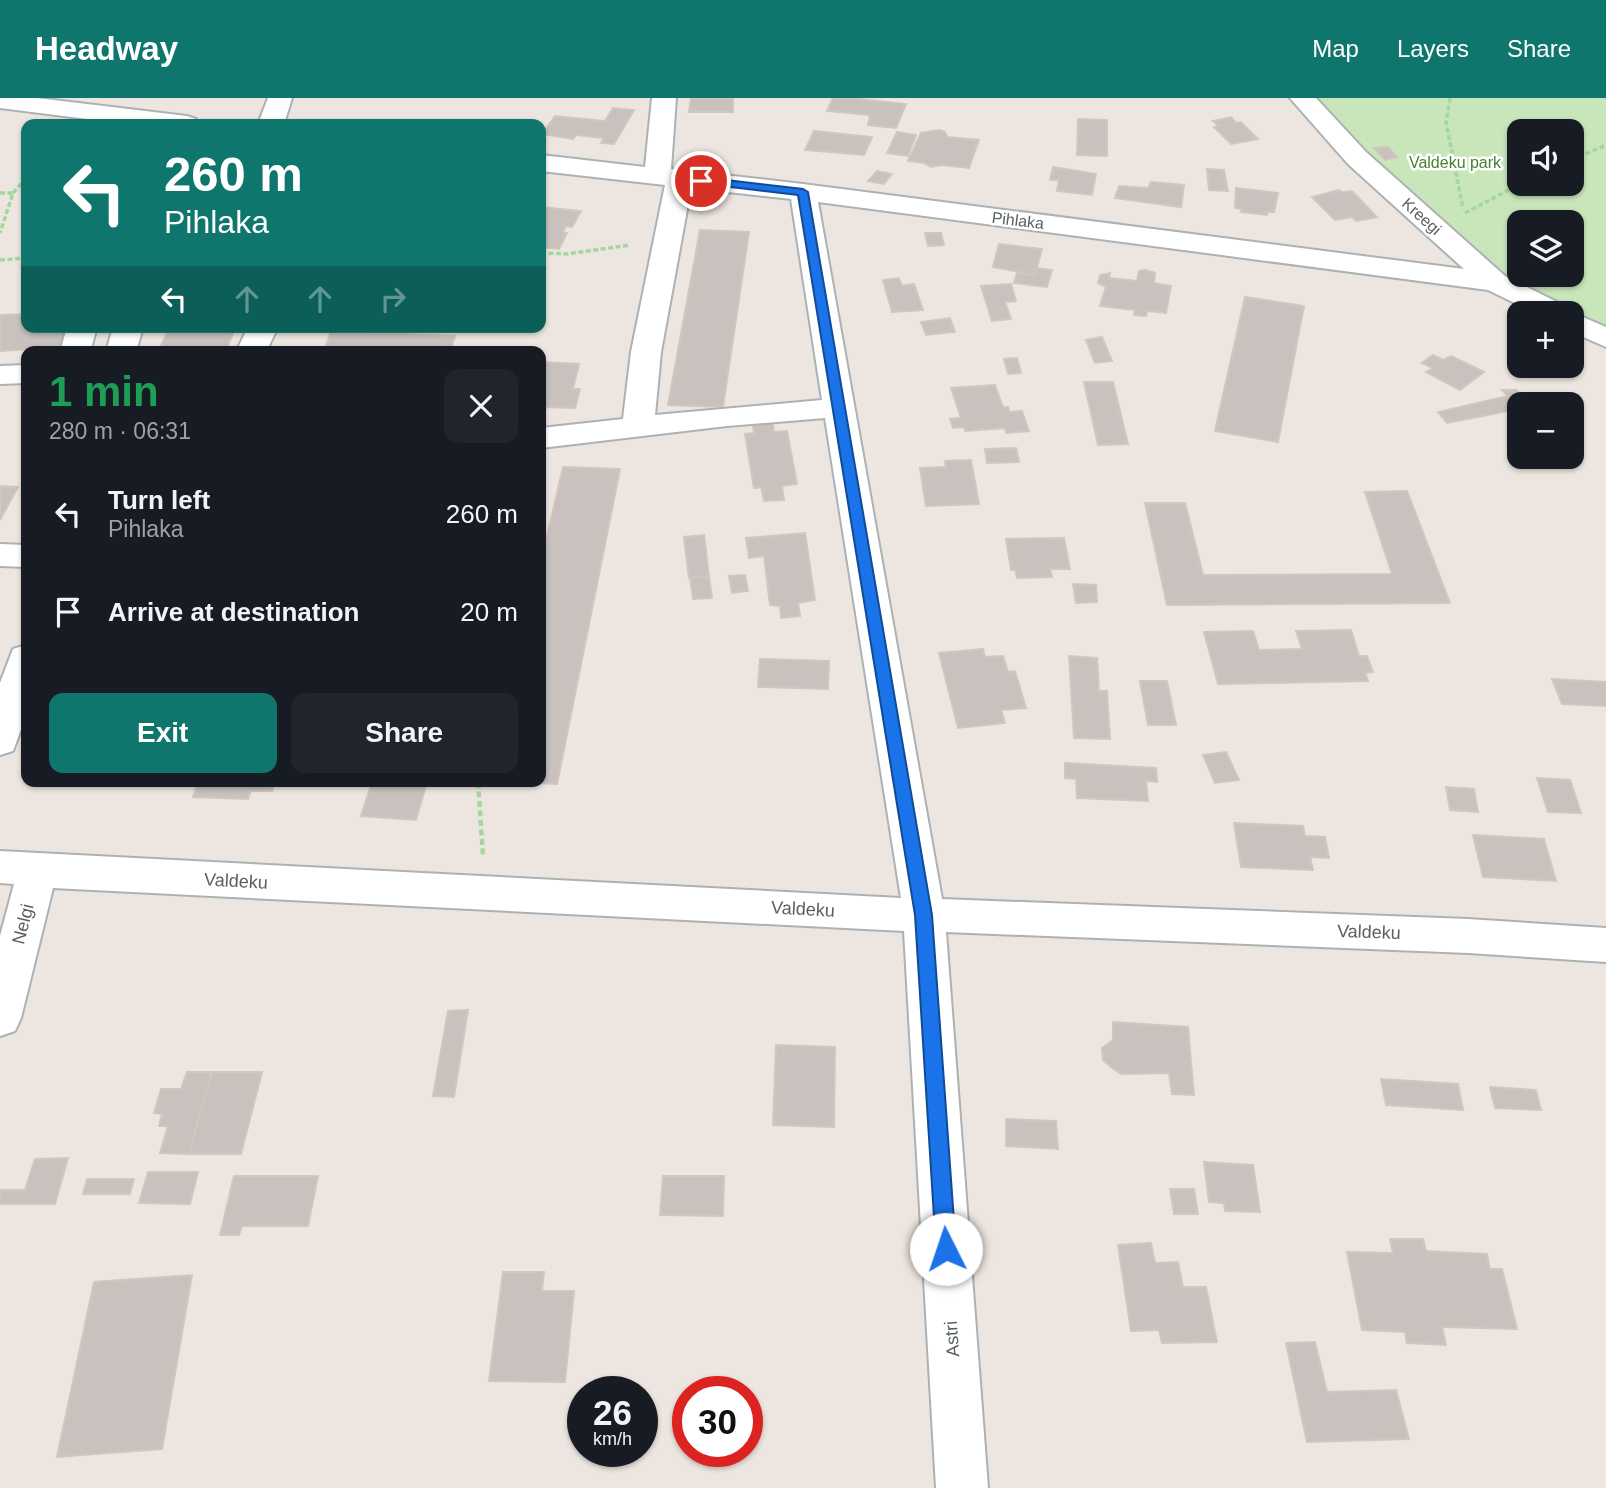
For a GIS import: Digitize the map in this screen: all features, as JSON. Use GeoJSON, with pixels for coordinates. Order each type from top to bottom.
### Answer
{"type":"FeatureCollection","features":[{"type":"Feature","properties":{"kind":"street"},"geometry":{"type":"LineString","coordinates":[[273,119],[280,98]]}},
{"type":"Feature","properties":{"kind":"street"},"geometry":{"type":"LineString","coordinates":[[638,426],[646,352],[667,241],[668,177],[664,98]]}},
{"type":"Feature","properties":{"kind":"street","name":"Kreegi"},"geometry":{"type":"LineString","coordinates":[[1302,98],[1357,158],[1495,282],[1533,301]]}},
{"type":"Feature","properties":{"kind":"street"},"geometry":{"type":"LineString","coordinates":[[0,101],[146,119]]}},
{"type":"Feature","properties":{"kind":"street","name":"Pihlaka"},"geometry":{"type":"LineString","coordinates":[[546,164],[803,192],[1495,282]]}},
{"type":"Feature","properties":{"kind":"street","name":"Astri"},"geometry":{"type":"LineString","coordinates":[[803,192],[924,915],[962,1488]]}},
{"type":"Feature","properties":{"kind":"street"},"geometry":{"type":"LineString","coordinates":[[1584,327],[1606,338]]}},
{"type":"Feature","properties":{"kind":"street"},"geometry":{"type":"LineString","coordinates":[[0,375],[21,374]]}},
{"type":"Feature","properties":{"kind":"street"},"geometry":{"type":"LineString","coordinates":[[546,437],[638,426],[839,408]]}},
{"type":"Feature","properties":{"kind":"street"},"geometry":{"type":"LineString","coordinates":[[0,555],[21,556]]}},
{"type":"Feature","properties":{"kind":"street"},"geometry":{"type":"LineString","coordinates":[[0,741],[21,675]]}},
{"type":"Feature","properties":{"kind":"street","name":"Valdeku"},"geometry":{"type":"LineString","coordinates":[[18,869],[924,915],[1606,944]]}},
{"type":"Feature","properties":{"kind":"street","name":"Nelgi"},"geometry":{"type":"LineString","coordinates":[[0,1018],[18,869]]}},
{"type":"Feature","properties":{"kind":"path"},"geometry":{"type":"LineString","coordinates":[[1450,98],[1446,122],[1464,214],[1507,191]]}},
{"type":"Feature","properties":{"kind":"path"},"geometry":{"type":"LineString","coordinates":[[1584,155],[1606,145]]}},
{"type":"Feature","properties":{"kind":"path"},"geometry":{"type":"LineString","coordinates":[[0,233],[13,193],[21,184]]}},
{"type":"Feature","properties":{"kind":"path"},"geometry":{"type":"LineString","coordinates":[[0,193],[13,193]]}},
{"type":"Feature","properties":{"kind":"path"},"geometry":{"type":"LineString","coordinates":[[546,253],[567,254],[667,241]]}},
{"type":"Feature","properties":{"kind":"path"},"geometry":{"type":"LineString","coordinates":[[0,260],[21,258]]}},
{"type":"Feature","properties":{"kind":"path"},"geometry":{"type":"LineString","coordinates":[[478,787],[483,855]]}},
{"type":"Feature","properties":{"kind":"green space","name":"Valdeku park"},"geometry":{"type":"Polygon","coordinates":[[[1302,98],[1606,98],[1606,338],[1584,327],[1584,301],[1533,301],[1495,282],[1302,98]]]}},
{"type":"Feature","properties":{"kind":"building"},"geometry":{"type":"Polygon","coordinates":[[[691,98],[733,98],[733,112],[689,112],[691,98]]]}},
{"type":"Feature","properties":{"kind":"building"},"geometry":{"type":"Polygon","coordinates":[[[833,98],[906,104],[896,128],[868,125],[870,115],[827,111],[833,98]]]}},
{"type":"Feature","properties":{"kind":"building"},"geometry":{"type":"Polygon","coordinates":[[[613,108],[634,110],[614,144],[601,143],[604,138],[576,135],[573,139],[546,135],[546,128],[555,116],[605,121],[613,108]]]}},
{"type":"Feature","properties":{"kind":"building"},"geometry":{"type":"Polygon","coordinates":[[[1231,117],[1236,123],[1241,122],[1258,139],[1231,144],[1214,127],[1219,126],[1213,121],[1231,117]]]}},
{"type":"Feature","properties":{"kind":"building"},"geometry":{"type":"Polygon","coordinates":[[[1078,119],[1107,120],[1107,156],[1077,155],[1078,119]]]}},
{"type":"Feature","properties":{"kind":"building"},"geometry":{"type":"Polygon","coordinates":[[[939,130],[945,132],[947,137],[979,140],[969,168],[941,165],[931,167],[924,163],[908,161],[921,133],[939,130]]]}},
{"type":"Feature","properties":{"kind":"building"},"geometry":{"type":"Polygon","coordinates":[[[814,131],[872,137],[864,155],[805,150],[814,131]]]}},
{"type":"Feature","properties":{"kind":"building"},"geometry":{"type":"Polygon","coordinates":[[[897,132],[916,135],[908,156],[887,153],[897,132]]]}},
{"type":"Feature","properties":{"kind":"building"},"geometry":{"type":"Polygon","coordinates":[[[1388,147],[1397,157],[1385,160],[1374,148],[1388,147]]]}},
{"type":"Feature","properties":{"kind":"building"},"geometry":{"type":"Polygon","coordinates":[[[1053,167],[1096,174],[1092,195],[1057,191],[1059,180],[1050,180],[1053,167]]]}},
{"type":"Feature","properties":{"kind":"building"},"geometry":{"type":"Polygon","coordinates":[[[1207,169],[1224,170],[1228,191],[1209,190],[1207,169]]]}},
{"type":"Feature","properties":{"kind":"building"},"geometry":{"type":"Polygon","coordinates":[[[877,171],[892,174],[884,184],[868,181],[877,171]]]}},
{"type":"Feature","properties":{"kind":"building"},"geometry":{"type":"Polygon","coordinates":[[[1151,182],[1184,185],[1181,207],[1115,198],[1119,186],[1148,188],[1151,182]]]}},
{"type":"Feature","properties":{"kind":"building"},"geometry":{"type":"Polygon","coordinates":[[[1236,188],[1278,193],[1274,212],[1267,212],[1267,215],[1241,212],[1242,209],[1235,208],[1236,188]]]}},
{"type":"Feature","properties":{"kind":"building"},"geometry":{"type":"Polygon","coordinates":[[[1339,190],[1352,191],[1377,217],[1356,221],[1352,217],[1335,220],[1312,197],[1339,190]]]}},
{"type":"Feature","properties":{"kind":"building"},"geometry":{"type":"Polygon","coordinates":[[[546,208],[581,211],[572,227],[566,226],[563,232],[567,233],[559,249],[546,248],[546,208]]]}},
{"type":"Feature","properties":{"kind":"building"},"geometry":{"type":"Polygon","coordinates":[[[700,230],[749,232],[723,407],[668,405],[700,230]]]}},
{"type":"Feature","properties":{"kind":"building"},"geometry":{"type":"Polygon","coordinates":[[[925,233],[941,233],[944,245],[928,246],[925,233]]]}},
{"type":"Feature","properties":{"kind":"building"},"geometry":{"type":"Polygon","coordinates":[[[999,244],[1042,249],[1035,275],[993,267],[999,244]]]}},
{"type":"Feature","properties":{"kind":"building"},"geometry":{"type":"Polygon","coordinates":[[[1037,268],[1052,270],[1047,287],[1014,283],[1017,273],[1035,275],[1037,268]]]}},
{"type":"Feature","properties":{"kind":"building"},"geometry":{"type":"Polygon","coordinates":[[[1139,271],[1155,273],[1154,283],[1171,286],[1166,313],[1147,311],[1146,316],[1134,315],[1135,310],[1100,306],[1106,287],[1098,283],[1100,275],[1110,273],[1109,278],[1137,281],[1139,271]]]}},
{"type":"Feature","properties":{"kind":"building"},"geometry":{"type":"Polygon","coordinates":[[[899,278],[902,286],[914,284],[923,310],[892,312],[883,280],[899,278]]]}},
{"type":"Feature","properties":{"kind":"building"},"geometry":{"type":"Polygon","coordinates":[[[1011,284],[1016,301],[1005,302],[1011,319],[992,321],[981,286],[1011,284]]]}},
{"type":"Feature","properties":{"kind":"building"},"geometry":{"type":"Polygon","coordinates":[[[1245,297],[1304,306],[1278,442],[1215,431],[1245,297]]]}},
{"type":"Feature","properties":{"kind":"building"},"geometry":{"type":"Polygon","coordinates":[[[21,314],[21,333],[68,333],[64,346],[21,346],[21,350],[0,351],[0,315],[21,314]]]}},
{"type":"Feature","properties":{"kind":"building"},"geometry":{"type":"Polygon","coordinates":[[[950,318],[955,332],[926,335],[921,322],[950,318]]]}},
{"type":"Feature","properties":{"kind":"building"},"geometry":{"type":"Polygon","coordinates":[[[167,333],[233,333],[228,346],[161,346],[167,333]]]}},
{"type":"Feature","properties":{"kind":"building"},"geometry":{"type":"Polygon","coordinates":[[[330,333],[455,336],[452,346],[326,346],[330,333]]]}},
{"type":"Feature","properties":{"kind":"building"},"geometry":{"type":"Polygon","coordinates":[[[1102,337],[1112,361],[1095,363],[1086,340],[1102,337]]]}},
{"type":"Feature","properties":{"kind":"building"},"geometry":{"type":"Polygon","coordinates":[[[1433,355],[1443,360],[1451,356],[1484,372],[1460,390],[1426,372],[1433,368],[1422,363],[1433,355]]]}},
{"type":"Feature","properties":{"kind":"building"},"geometry":{"type":"Polygon","coordinates":[[[1017,358],[1021,373],[1008,374],[1004,359],[1017,358]]]}},
{"type":"Feature","properties":{"kind":"building"},"geometry":{"type":"Polygon","coordinates":[[[546,362],[579,364],[573,389],[580,389],[575,408],[546,407],[546,362]]]}},
{"type":"Feature","properties":{"kind":"building"},"geometry":{"type":"Polygon","coordinates":[[[1084,382],[1113,382],[1128,444],[1098,445],[1084,382]]]}},
{"type":"Feature","properties":{"kind":"building"},"geometry":{"type":"Polygon","coordinates":[[[995,385],[1003,407],[1008,407],[1010,412],[1022,411],[1029,431],[1006,433],[1005,428],[965,431],[964,427],[953,428],[950,419],[961,418],[951,388],[995,385]]]}},
{"type":"Feature","properties":{"kind":"building"},"geometry":{"type":"Polygon","coordinates":[[[1502,390],[1518,392],[1507,392],[1507,395],[1502,390]]]}},
{"type":"Feature","properties":{"kind":"building"},"geometry":{"type":"Polygon","coordinates":[[[1507,396],[1507,411],[1447,423],[1438,412],[1507,396]]]}},
{"type":"Feature","properties":{"kind":"building"},"geometry":{"type":"Polygon","coordinates":[[[772,419],[774,432],[787,431],[797,484],[782,486],[784,500],[764,501],[761,487],[754,488],[745,434],[754,433],[752,420],[772,419]]]}},
{"type":"Feature","properties":{"kind":"building"},"geometry":{"type":"Polygon","coordinates":[[[1016,448],[1019,462],[987,463],[985,449],[1016,448]]]}},
{"type":"Feature","properties":{"kind":"building"},"geometry":{"type":"Polygon","coordinates":[[[971,460],[979,504],[926,506],[920,468],[946,467],[945,461],[971,460]]]}},
{"type":"Feature","properties":{"kind":"building"},"geometry":{"type":"Polygon","coordinates":[[[563,467],[620,469],[557,784],[546,783],[546,540],[563,467]]]}},
{"type":"Feature","properties":{"kind":"building"},"geometry":{"type":"Polygon","coordinates":[[[0,486],[18,487],[0,520],[0,486]]]}},
{"type":"Feature","properties":{"kind":"building"},"geometry":{"type":"Polygon","coordinates":[[[1407,491],[1450,603],[1167,605],[1145,503],[1185,503],[1203,575],[1392,574],[1365,492],[1407,491]]]}},
{"type":"Feature","properties":{"kind":"building"},"geometry":{"type":"Polygon","coordinates":[[[805,533],[815,600],[798,603],[800,616],[781,618],[780,606],[770,605],[764,556],[749,558],[746,538],[805,533]]]}},
{"type":"Feature","properties":{"kind":"building"},"geometry":{"type":"Polygon","coordinates":[[[704,535],[709,576],[689,578],[684,537],[704,535]]]}},
{"type":"Feature","properties":{"kind":"building"},"geometry":{"type":"Polygon","coordinates":[[[1064,538],[1070,569],[1050,569],[1052,577],[1017,578],[1015,570],[1011,570],[1006,539],[1064,538]]]}},
{"type":"Feature","properties":{"kind":"building"},"geometry":{"type":"Polygon","coordinates":[[[745,575],[748,591],[732,593],[729,576],[745,575]]]}},
{"type":"Feature","properties":{"kind":"building"},"geometry":{"type":"Polygon","coordinates":[[[709,577],[712,598],[693,599],[690,578],[709,577]]]}},
{"type":"Feature","properties":{"kind":"building"},"geometry":{"type":"Polygon","coordinates":[[[1073,584],[1096,585],[1097,602],[1076,603],[1073,584]]]}},
{"type":"Feature","properties":{"kind":"building"},"geometry":{"type":"Polygon","coordinates":[[[1351,630],[1359,656],[1367,656],[1373,672],[1365,673],[1368,681],[1218,684],[1204,632],[1253,631],[1259,650],[1302,649],[1296,631],[1351,630]]]}},
{"type":"Feature","properties":{"kind":"building"},"geometry":{"type":"Polygon","coordinates":[[[983,649],[985,657],[1003,656],[1008,672],[1015,671],[1026,708],[1001,710],[1005,723],[958,728],[939,653],[983,649]]]}},
{"type":"Feature","properties":{"kind":"building"},"geometry":{"type":"Polygon","coordinates":[[[1069,656],[1097,658],[1099,691],[1107,691],[1110,739],[1074,738],[1069,656]]]}},
{"type":"Feature","properties":{"kind":"building"},"geometry":{"type":"Polygon","coordinates":[[[760,659],[829,661],[828,689],[758,687],[760,659]]]}},
{"type":"Feature","properties":{"kind":"building"},"geometry":{"type":"Polygon","coordinates":[[[1552,679],[1606,682],[1606,706],[1562,704],[1552,679]]]}},
{"type":"Feature","properties":{"kind":"building"},"geometry":{"type":"Polygon","coordinates":[[[1140,681],[1167,681],[1176,725],[1148,725],[1140,681]]]}},
{"type":"Feature","properties":{"kind":"building"},"geometry":{"type":"Polygon","coordinates":[[[1226,752],[1239,780],[1215,783],[1203,755],[1226,752]]]}},
{"type":"Feature","properties":{"kind":"building"},"geometry":{"type":"Polygon","coordinates":[[[1065,763],[1156,768],[1157,782],[1146,781],[1148,801],[1077,798],[1076,779],[1065,778],[1065,763]]]}},
{"type":"Feature","properties":{"kind":"building"},"geometry":{"type":"Polygon","coordinates":[[[1537,778],[1570,780],[1581,813],[1548,812],[1537,778]]]}},
{"type":"Feature","properties":{"kind":"building"},"geometry":{"type":"Polygon","coordinates":[[[196,787],[273,787],[272,791],[251,791],[248,799],[193,797],[196,787]]]}},
{"type":"Feature","properties":{"kind":"building"},"geometry":{"type":"Polygon","coordinates":[[[370,787],[426,787],[416,820],[361,816],[370,787]]]}},
{"type":"Feature","properties":{"kind":"building"},"geometry":{"type":"Polygon","coordinates":[[[1446,787],[1474,789],[1478,812],[1450,810],[1446,787]]]}},
{"type":"Feature","properties":{"kind":"building"},"geometry":{"type":"Polygon","coordinates":[[[1234,823],[1303,826],[1305,836],[1325,837],[1329,858],[1310,857],[1313,870],[1241,867],[1234,823]]]}},
{"type":"Feature","properties":{"kind":"building"},"geometry":{"type":"Polygon","coordinates":[[[1473,835],[1544,839],[1556,881],[1483,877],[1473,835]]]}},
{"type":"Feature","properties":{"kind":"building"},"geometry":{"type":"Polygon","coordinates":[[[468,1010],[454,1097],[433,1096],[448,1011],[468,1010]]]}},
{"type":"Feature","properties":{"kind":"building"},"geometry":{"type":"Polygon","coordinates":[[[1113,1022],[1188,1027],[1194,1095],[1172,1094],[1169,1073],[1121,1074],[1103,1060],[1102,1048],[1113,1040],[1113,1022]]]}},
{"type":"Feature","properties":{"kind":"building"},"geometry":{"type":"Polygon","coordinates":[[[776,1045],[835,1047],[834,1127],[773,1125],[776,1045]]]}},
{"type":"Feature","properties":{"kind":"building"},"geometry":{"type":"Polygon","coordinates":[[[187,1072],[212,1072],[189,1154],[160,1153],[168,1126],[159,1126],[162,1114],[154,1113],[161,1089],[181,1089],[187,1072]]]}},
{"type":"Feature","properties":{"kind":"building"},"geometry":{"type":"Polygon","coordinates":[[[212,1072],[262,1072],[241,1154],[189,1154],[212,1072]]]}},
{"type":"Feature","properties":{"kind":"building"},"geometry":{"type":"Polygon","coordinates":[[[1381,1079],[1458,1084],[1463,1110],[1386,1105],[1381,1079]]]}},
{"type":"Feature","properties":{"kind":"building"},"geometry":{"type":"Polygon","coordinates":[[[1490,1087],[1536,1090],[1541,1110],[1495,1108],[1490,1087]]]}},
{"type":"Feature","properties":{"kind":"building"},"geometry":{"type":"Polygon","coordinates":[[[1006,1119],[1056,1121],[1058,1149],[1006,1146],[1006,1119]]]}},
{"type":"Feature","properties":{"kind":"building"},"geometry":{"type":"Polygon","coordinates":[[[68,1158],[55,1204],[0,1204],[1,1190],[25,1190],[35,1159],[68,1158]]]}},
{"type":"Feature","properties":{"kind":"building"},"geometry":{"type":"Polygon","coordinates":[[[1204,1162],[1253,1165],[1260,1212],[1225,1211],[1224,1203],[1209,1202],[1204,1162]]]}},
{"type":"Feature","properties":{"kind":"building"},"geometry":{"type":"Polygon","coordinates":[[[148,1172],[198,1172],[190,1204],[139,1203],[148,1172]]]}},
{"type":"Feature","properties":{"kind":"building"},"geometry":{"type":"Polygon","coordinates":[[[234,1176],[318,1176],[308,1226],[242,1226],[239,1235],[220,1235],[234,1176]]]}},
{"type":"Feature","properties":{"kind":"building"},"geometry":{"type":"Polygon","coordinates":[[[663,1176],[724,1176],[723,1216],[660,1215],[663,1176]]]}},
{"type":"Feature","properties":{"kind":"building"},"geometry":{"type":"Polygon","coordinates":[[[87,1179],[134,1179],[130,1194],[83,1194],[87,1179]]]}},
{"type":"Feature","properties":{"kind":"building"},"geometry":{"type":"Polygon","coordinates":[[[1170,1189],[1194,1189],[1198,1214],[1174,1214],[1170,1189]]]}},
{"type":"Feature","properties":{"kind":"building"},"geometry":{"type":"Polygon","coordinates":[[[1390,1239],[1423,1239],[1426,1251],[1487,1254],[1490,1269],[1502,1269],[1517,1329],[1442,1327],[1446,1345],[1407,1343],[1405,1332],[1362,1330],[1347,1252],[1393,1253],[1390,1239]]]}},
{"type":"Feature","properties":{"kind":"building"},"geometry":{"type":"Polygon","coordinates":[[[1151,1243],[1155,1263],[1178,1262],[1183,1287],[1206,1287],[1217,1342],[1162,1343],[1159,1330],[1131,1331],[1118,1245],[1151,1243]]]}},
{"type":"Feature","properties":{"kind":"building"},"geometry":{"type":"Polygon","coordinates":[[[503,1272],[544,1272],[542,1291],[574,1291],[565,1382],[489,1381],[503,1272]]]}},
{"type":"Feature","properties":{"kind":"building"},"geometry":{"type":"Polygon","coordinates":[[[192,1275],[162,1449],[57,1457],[94,1282],[192,1275]]]}},
{"type":"Feature","properties":{"kind":"building"},"geometry":{"type":"Polygon","coordinates":[[[1315,1342],[1327,1392],[1396,1390],[1409,1439],[1307,1442],[1286,1343],[1315,1342]]]}},
{"type":"Feature","properties":{"kind":"route"},"geometry":{"type":"LineString","coordinates":[[701,181],[803,192],[924,915],[946,1249]]}}]}
